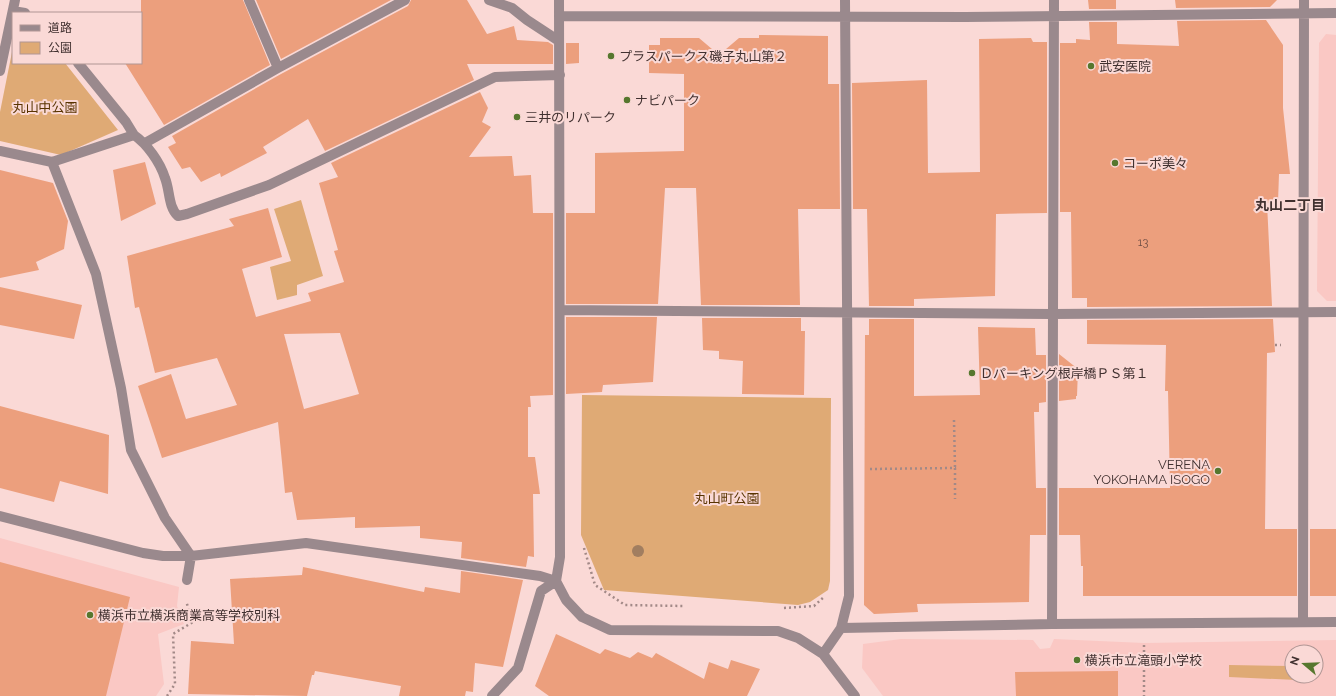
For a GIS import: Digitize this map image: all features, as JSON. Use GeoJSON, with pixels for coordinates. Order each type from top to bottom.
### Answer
{"type":"FeatureCollection","features":[{"type":"Feature","properties":{"kind":"street"},"geometry":{"type":"LineString","coordinates":[[15,0],[13,11],[19,12]]}},
{"type":"Feature","properties":{"kind":"street"},"geometry":{"type":"LineString","coordinates":[[249,0],[278,68]]}},
{"type":"Feature","properties":{"kind":"street"},"geometry":{"type":"LineString","coordinates":[[145,143],[278,68],[405,0]]}},
{"type":"Feature","properties":{"kind":"street"},"geometry":{"type":"LineString","coordinates":[[489,0],[512,8],[527,20],[560,41]]}},
{"type":"Feature","properties":{"kind":"street"},"geometry":{"type":"LineString","coordinates":[[559,0],[560,557],[556,581],[566,600],[582,617],[610,630],[778,631],[798,638],[823,654],[855,696]]}},
{"type":"Feature","properties":{"kind":"street"},"geometry":{"type":"LineString","coordinates":[[823,654],[841,628],[849,596],[845,0]]}},
{"type":"Feature","properties":{"kind":"street"},"geometry":{"type":"LineString","coordinates":[[1052,624],[1054,0]]}},
{"type":"Feature","properties":{"kind":"street"},"geometry":{"type":"LineString","coordinates":[[1303,621],[1304,0]]}},
{"type":"Feature","properties":{"kind":"street"},"geometry":{"type":"LineString","coordinates":[[559,16],[845,17],[1336,13]]}},
{"type":"Feature","properties":{"kind":"street"},"geometry":{"type":"LineString","coordinates":[[0,70],[12,16]]}},
{"type":"Feature","properties":{"kind":"street"},"geometry":{"type":"LineString","coordinates":[[79,64],[134,134],[145,143],[165,177],[173,211],[178,216],[269,185],[495,77],[560,75]]}},
{"type":"Feature","properties":{"kind":"street"},"geometry":{"type":"LineString","coordinates":[[0,151],[52,162],[134,134]]}},
{"type":"Feature","properties":{"kind":"street"},"geometry":{"type":"LineString","coordinates":[[52,162],[96,274],[121,388],[131,450],[165,518],[191,556],[187,580]]}},
{"type":"Feature","properties":{"kind":"street"},"geometry":{"type":"LineString","coordinates":[[560,310],[1052,314],[1336,312]]}},
{"type":"Feature","properties":{"kind":"street"},"geometry":{"type":"LineString","coordinates":[[0,516],[144,553],[164,556],[191,556],[306,543],[540,576],[556,581]]}},
{"type":"Feature","properties":{"kind":"street"},"geometry":{"type":"LineString","coordinates":[[492,696],[518,668],[541,591],[556,581]]}},
{"type":"Feature","properties":{"kind":"street"},"geometry":{"type":"LineString","coordinates":[[841,628],[1052,624],[1303,621],[1336,622]]}},
{"type":"Feature","properties":{"kind":"path"},"geometry":{"type":"LineString","coordinates":[[954,420],[955,500]]}},
{"type":"Feature","properties":{"kind":"path"},"geometry":{"type":"LineString","coordinates":[[868,469],[954,468]]}},
{"type":"Feature","properties":{"kind":"path"},"geometry":{"type":"LineString","coordinates":[[583,547],[595,585],[625,605],[687,606]]}},
{"type":"Feature","properties":{"kind":"path"},"geometry":{"type":"LineString","coordinates":[[781,608],[814,606],[825,596]]}},
{"type":"Feature","properties":{"kind":"path"},"geometry":{"type":"LineString","coordinates":[[167,696],[175,684],[173,634],[193,622],[186,601]]}},
{"type":"Feature","properties":{"kind":"path"},"geometry":{"type":"LineString","coordinates":[[1144,643],[1144,696]]}},
{"type":"Feature","properties":{"kind":"shaded area"},"geometry":{"type":"Polygon","coordinates":[[[1326,34],[1336,35],[1336,301],[1327,301],[1317,291],[1319,43],[1326,34]]]}},
{"type":"Feature","properties":{"kind":"shaded area","name":"横浜市立横浜商業高等学校別科"},"geometry":{"type":"Polygon","coordinates":[[[0,538],[179,587],[177,606],[184,624],[158,634],[164,684],[156,696],[0,696],[0,538]]]}},
{"type":"Feature","properties":{"kind":"shaded area","name":"横浜市立滝頭小学校"},"geometry":{"type":"Polygon","coordinates":[[[901,639],[1033,640],[1040,649],[1050,648],[1054,639],[1144,643],[1336,640],[1336,696],[883,696],[862,668],[863,644],[901,639]]]}},
{"type":"Feature","properties":{"kind":"green space","name":"丸山中公園"},"geometry":{"type":"Polygon","coordinates":[[[12,52],[12,64],[66,64],[118,130],[61,155],[0,141],[0,112],[12,52]]]}},
{"type":"Feature","properties":{"kind":"green space"},"geometry":{"type":"Polygon","coordinates":[[[301,200],[323,276],[297,285],[297,295],[277,300],[270,267],[291,261],[274,209],[301,200]]]}},
{"type":"Feature","properties":{"kind":"green space","name":"丸山町公園"},"geometry":{"type":"Polygon","coordinates":[[[582,395],[831,398],[830,581],[828,590],[810,602],[798,605],[604,590],[581,535],[582,395]]]}},
{"type":"Feature","properties":{"kind":"green space"},"geometry":{"type":"Polygon","coordinates":[[[1229,665],[1284,666],[1284,679],[1229,677],[1229,665]]]}},
{"type":"Feature","properties":{"kind":"building"},"geometry":{"type":"Polygon","coordinates":[[[141,0],[243,0],[270,65],[164,125],[126,64],[142,64],[141,0]]]}},
{"type":"Feature","properties":{"kind":"building"},"geometry":{"type":"Polygon","coordinates":[[[256,0],[391,0],[281,59],[256,0]]]}},
{"type":"Feature","properties":{"kind":"building"},"geometry":{"type":"Polygon","coordinates":[[[411,0],[467,0],[487,34],[514,26],[517,40],[548,42],[553,45],[553,64],[467,64],[474,80],[325,151],[308,119],[263,147],[267,153],[221,177],[220,173],[201,182],[190,167],[182,169],[168,147],[176,143],[172,136],[281,74],[408,6],[411,0]]]}},
{"type":"Feature","properties":{"kind":"building"},"geometry":{"type":"Polygon","coordinates":[[[1088,0],[1116,0],[1116,9],[1089,9],[1088,0]]]}},
{"type":"Feature","properties":{"kind":"building"},"geometry":{"type":"Polygon","coordinates":[[[1175,0],[1277,0],[1270,7],[1176,8],[1175,0]]]}},
{"type":"Feature","properties":{"kind":"building"},"geometry":{"type":"Polygon","coordinates":[[[1266,20],[1283,45],[1283,108],[1290,174],[1279,174],[1278,202],[1267,203],[1272,306],[1087,307],[1087,298],[1072,298],[1071,212],[1060,212],[1060,43],[1076,43],[1076,39],[1090,40],[1089,22],[1117,22],[1117,44],[1179,46],[1177,21],[1266,20]]]}},
{"type":"Feature","properties":{"kind":"building"},"geometry":{"type":"Polygon","coordinates":[[[759,35],[828,36],[828,84],[839,84],[840,209],[798,209],[800,305],[701,305],[696,188],[665,188],[658,304],[566,304],[566,213],[595,213],[595,153],[684,151],[684,74],[649,73],[649,45],[660,45],[660,38],[699,38],[719,55],[739,38],[759,38],[759,35]]]}},
{"type":"Feature","properties":{"kind":"building"},"geometry":{"type":"Polygon","coordinates":[[[1031,38],[1033,42],[1047,42],[1047,213],[996,214],[995,296],[914,299],[914,306],[869,306],[867,209],[853,209],[852,83],[927,80],[928,173],[980,172],[979,39],[1031,38]]]}},
{"type":"Feature","properties":{"kind":"building"},"geometry":{"type":"Polygon","coordinates":[[[566,43],[579,43],[579,63],[566,64],[566,43]]]}},
{"type":"Feature","properties":{"kind":"building"},"geometry":{"type":"Polygon","coordinates":[[[480,92],[488,108],[482,122],[491,127],[469,157],[512,156],[514,176],[531,175],[533,213],[553,213],[553,395],[530,396],[531,407],[528,407],[528,457],[535,457],[540,494],[533,494],[534,557],[528,556],[526,567],[461,558],[462,542],[420,538],[420,526],[355,528],[355,517],[297,520],[292,492],[285,493],[278,422],[162,458],[138,386],[171,374],[186,419],[237,405],[217,358],[155,373],[139,307],[135,308],[127,256],[234,226],[229,219],[268,208],[282,257],[242,269],[256,317],[311,301],[308,293],[344,282],[334,251],[338,250],[319,183],[338,177],[331,163],[480,92]],[[340,333],[284,334],[304,409],[359,394],[340,333]]]}},
{"type":"Feature","properties":{"kind":"building"},"geometry":{"type":"Polygon","coordinates":[[[145,162],[156,204],[121,221],[113,170],[145,162]]]}},
{"type":"Feature","properties":{"kind":"building"},"geometry":{"type":"Polygon","coordinates":[[[0,170],[53,183],[68,221],[64,249],[36,262],[39,270],[0,278],[0,170]]]}},
{"type":"Feature","properties":{"kind":"building"},"geometry":{"type":"Polygon","coordinates":[[[0,287],[82,305],[74,339],[0,325],[0,287]]]}},
{"type":"Feature","properties":{"kind":"building"},"geometry":{"type":"Polygon","coordinates":[[[566,317],[657,317],[653,382],[603,385],[602,392],[566,394],[566,317]]]}},
{"type":"Feature","properties":{"kind":"building"},"geometry":{"type":"Polygon","coordinates":[[[702,318],[801,318],[801,331],[805,331],[804,395],[742,394],[743,361],[719,359],[719,351],[703,350],[702,318]]]}},
{"type":"Feature","properties":{"kind":"building"},"geometry":{"type":"Polygon","coordinates":[[[869,319],[914,319],[914,396],[980,395],[978,327],[1035,328],[1036,355],[1046,355],[1046,402],[1039,403],[1039,412],[1034,412],[1036,488],[1046,488],[1046,535],[1030,535],[1029,602],[917,604],[918,612],[874,614],[864,605],[865,335],[869,335],[869,319]]]}},
{"type":"Feature","properties":{"kind":"building","name":"VERENA YOKOHAMA ISOGO"},"geometry":{"type":"Polygon","coordinates":[[[1273,319],[1275,352],[1267,353],[1265,529],[1297,529],[1297,596],[1083,596],[1083,566],[1081,566],[1080,535],[1059,535],[1059,488],[1170,488],[1168,391],[1165,391],[1166,345],[1087,344],[1087,320],[1273,319]]]}},
{"type":"Feature","properties":{"kind":"building"},"geometry":{"type":"Polygon","coordinates":[[[1059,354],[1078,369],[1076,399],[1059,401],[1059,354]]]}},
{"type":"Feature","properties":{"kind":"building"},"geometry":{"type":"Polygon","coordinates":[[[0,406],[109,435],[108,494],[60,481],[54,502],[0,488],[0,406]]]}},
{"type":"Feature","properties":{"kind":"building"},"geometry":{"type":"Polygon","coordinates":[[[1310,529],[1336,529],[1336,596],[1310,596],[1310,529]]]}},
{"type":"Feature","properties":{"kind":"building","name":"横浜市立横浜商業高等学校別科"},"geometry":{"type":"Polygon","coordinates":[[[0,562],[130,597],[106,696],[0,696],[0,562]]]}},
{"type":"Feature","properties":{"kind":"building"},"geometry":{"type":"Polygon","coordinates":[[[303,567],[424,592],[425,587],[460,593],[461,571],[523,580],[503,667],[475,663],[473,692],[466,691],[465,696],[399,696],[401,686],[315,671],[314,675],[312,675],[307,696],[188,694],[191,641],[234,644],[230,579],[302,575],[303,567]]]}},
{"type":"Feature","properties":{"kind":"building"},"geometry":{"type":"Polygon","coordinates":[[[556,634],[600,654],[605,649],[630,658],[638,652],[652,658],[656,653],[704,679],[709,662],[728,669],[731,660],[760,669],[747,696],[549,696],[535,686],[556,634]]]}},
{"type":"Feature","properties":{"kind":"building"},"geometry":{"type":"Polygon","coordinates":[[[1118,671],[1118,696],[1016,696],[1015,672],[1118,671]]]}},
{"type":"Feature","properties":{"kind":"place","name":"プラスパークス磯子丸山第２"},"geometry":{"type":"Point","coordinates":[611,56]}},
{"type":"Feature","properties":{"kind":"place","name":"武安医院"},"geometry":{"type":"Point","coordinates":[1091,66]}},
{"type":"Feature","properties":{"kind":"place","name":"ナビパーク"},"geometry":{"type":"Point","coordinates":[627,100]}},
{"type":"Feature","properties":{"kind":"place","name":"三井のリパーク"},"geometry":{"type":"Point","coordinates":[517,117]}},
{"type":"Feature","properties":{"kind":"place","name":"コーポ美々"},"geometry":{"type":"Point","coordinates":[1115,163]}},
{"type":"Feature","properties":{"kind":"place","name":"Ｄパーキング根岸橋ＰＳ第１"},"geometry":{"type":"Point","coordinates":[972,373]}},
{"type":"Feature","properties":{"kind":"place","name":"VERENA YOKOHAMA ISOGO"},"geometry":{"type":"Point","coordinates":[1218,471]}},
{"type":"Feature","properties":{"kind":"place","name":"横浜市立横浜商業高等学校別科"},"geometry":{"type":"Point","coordinates":[90,615]}},
{"type":"Feature","properties":{"kind":"place","name":"横浜市立滝頭小学校"},"geometry":{"type":"Point","coordinates":[1077,660]}},
{"type":"Feature","properties":{"kind":"district","name":"丸山二丁目"},"geometry":{"type":"Point","coordinates":[1290,205]}}]}
